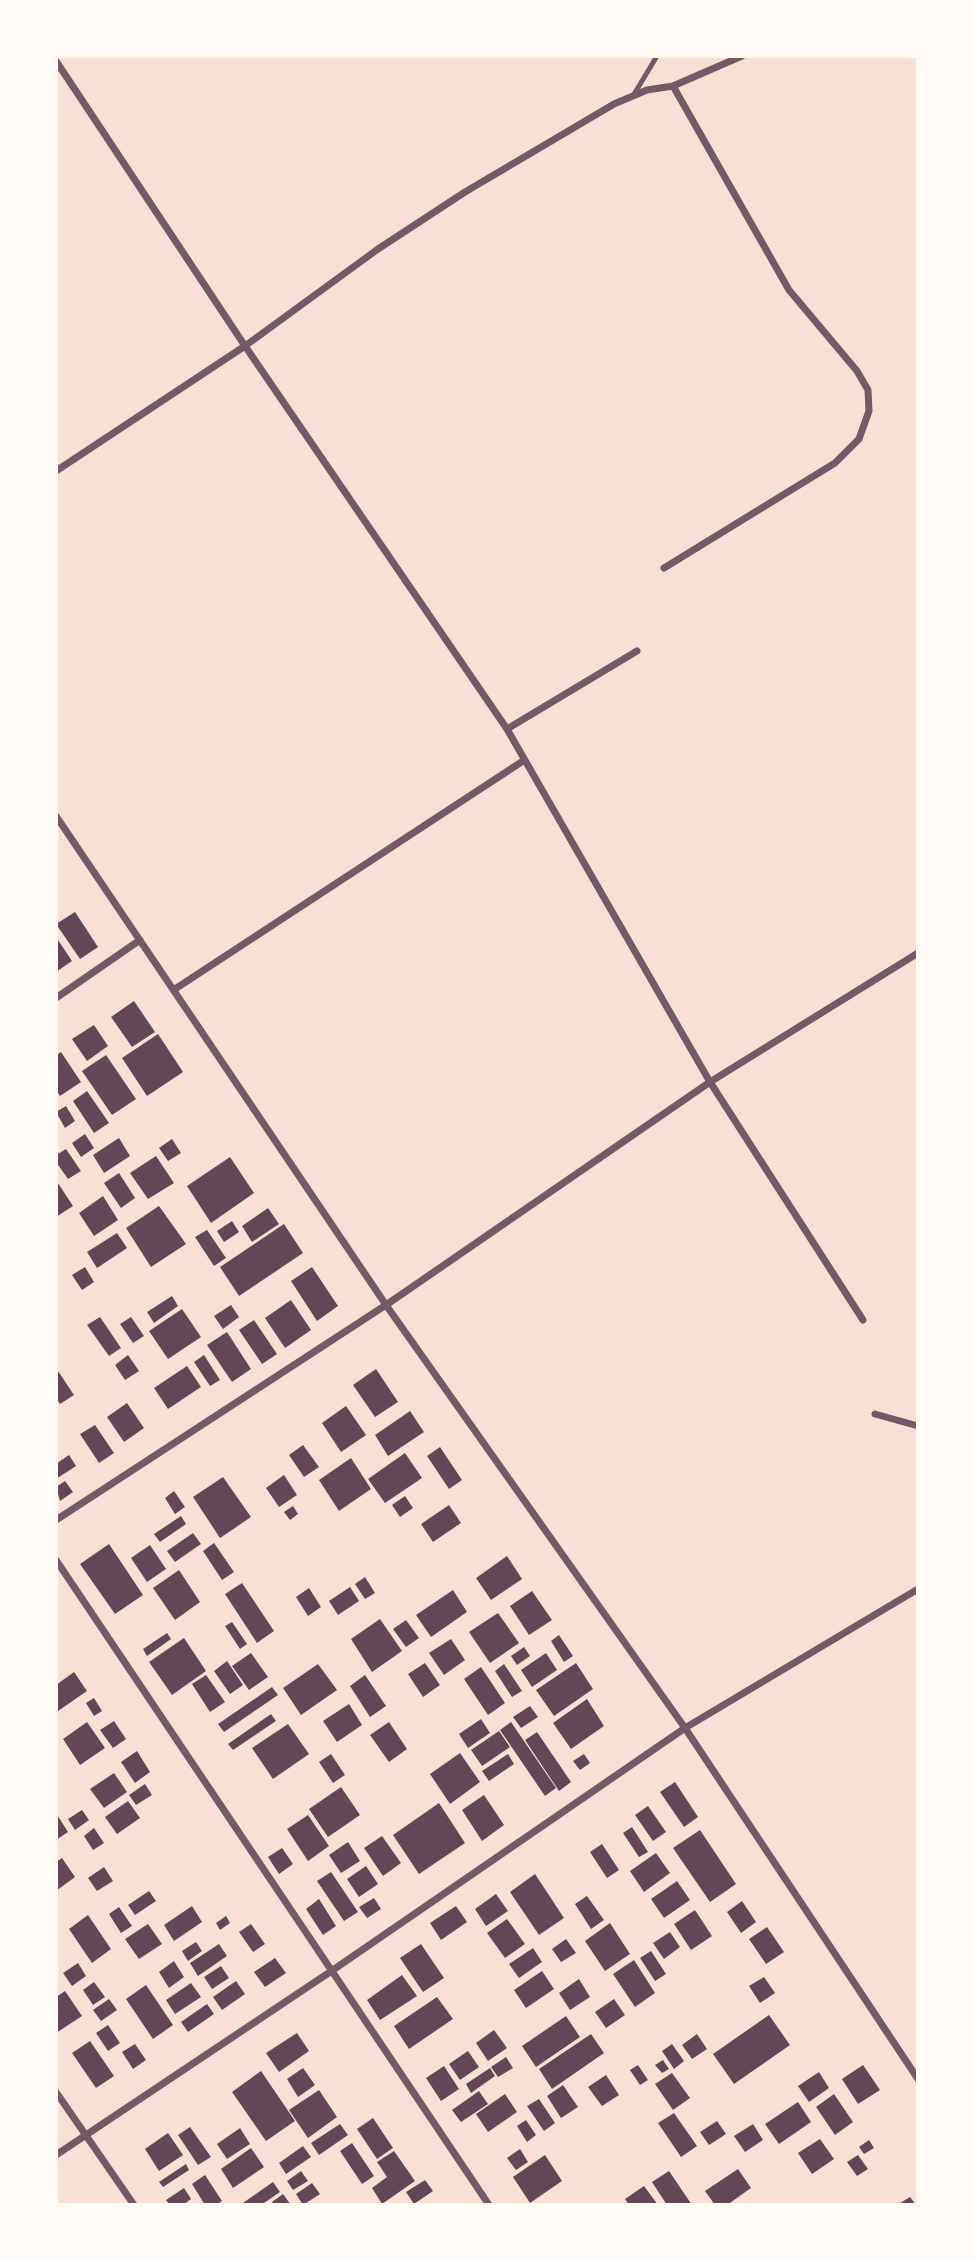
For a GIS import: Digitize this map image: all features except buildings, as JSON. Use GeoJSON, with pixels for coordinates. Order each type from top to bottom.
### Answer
{"type":"FeatureCollection","features":[{"type":"Feature","properties":{"kind":"street"},"geometry":{"type":"LineString","coordinates":[[56,471],[245,346],[378,249],[465,192],[614,104],[633,96],[673,86],[742,56]]}},
{"type":"Feature","properties":{"kind":"street"},"geometry":{"type":"LineString","coordinates":[[56,61],[245,346],[507,729],[710,1082],[863,1320]]}},
{"type":"Feature","properties":{"kind":"street"},"geometry":{"type":"LineString","coordinates":[[664,568],[835,463],[859,439],[869,411],[868,390],[857,372],[789,290],[673,86]]}},
{"type":"Feature","properties":{"kind":"street"},"geometry":{"type":"LineString","coordinates":[[507,729],[637,651]]}},
{"type":"Feature","properties":{"kind":"street"},"geometry":{"type":"LineString","coordinates":[[175,989],[523,761]]}},
{"type":"Feature","properties":{"kind":"street"},"geometry":{"type":"LineString","coordinates":[[56,816],[386,1305],[685,1728],[918,2079]]}},
{"type":"Feature","properties":{"kind":"street"},"geometry":{"type":"LineString","coordinates":[[56,998],[140,940]]}},
{"type":"Feature","properties":{"kind":"street"},"geometry":{"type":"LineString","coordinates":[[56,1520],[386,1305],[710,1082],[918,953]]}},
{"type":"Feature","properties":{"kind":"street"},"geometry":{"type":"LineString","coordinates":[[875,1414],[918,1426]]}},
{"type":"Feature","properties":{"kind":"street"},"geometry":{"type":"LineString","coordinates":[[56,1560],[489,2205]]}},
{"type":"Feature","properties":{"kind":"street"},"geometry":{"type":"LineString","coordinates":[[56,2155],[331,1972],[685,1728],[918,1589]]}},
{"type":"Feature","properties":{"kind":"street"},"geometry":{"type":"LineString","coordinates":[[56,2092],[134,2205]]}},
{"type":"Feature","properties":{"kind":"lane"},"geometry":{"type":"LineString","coordinates":[[633,96],[657,56]]}}]}
